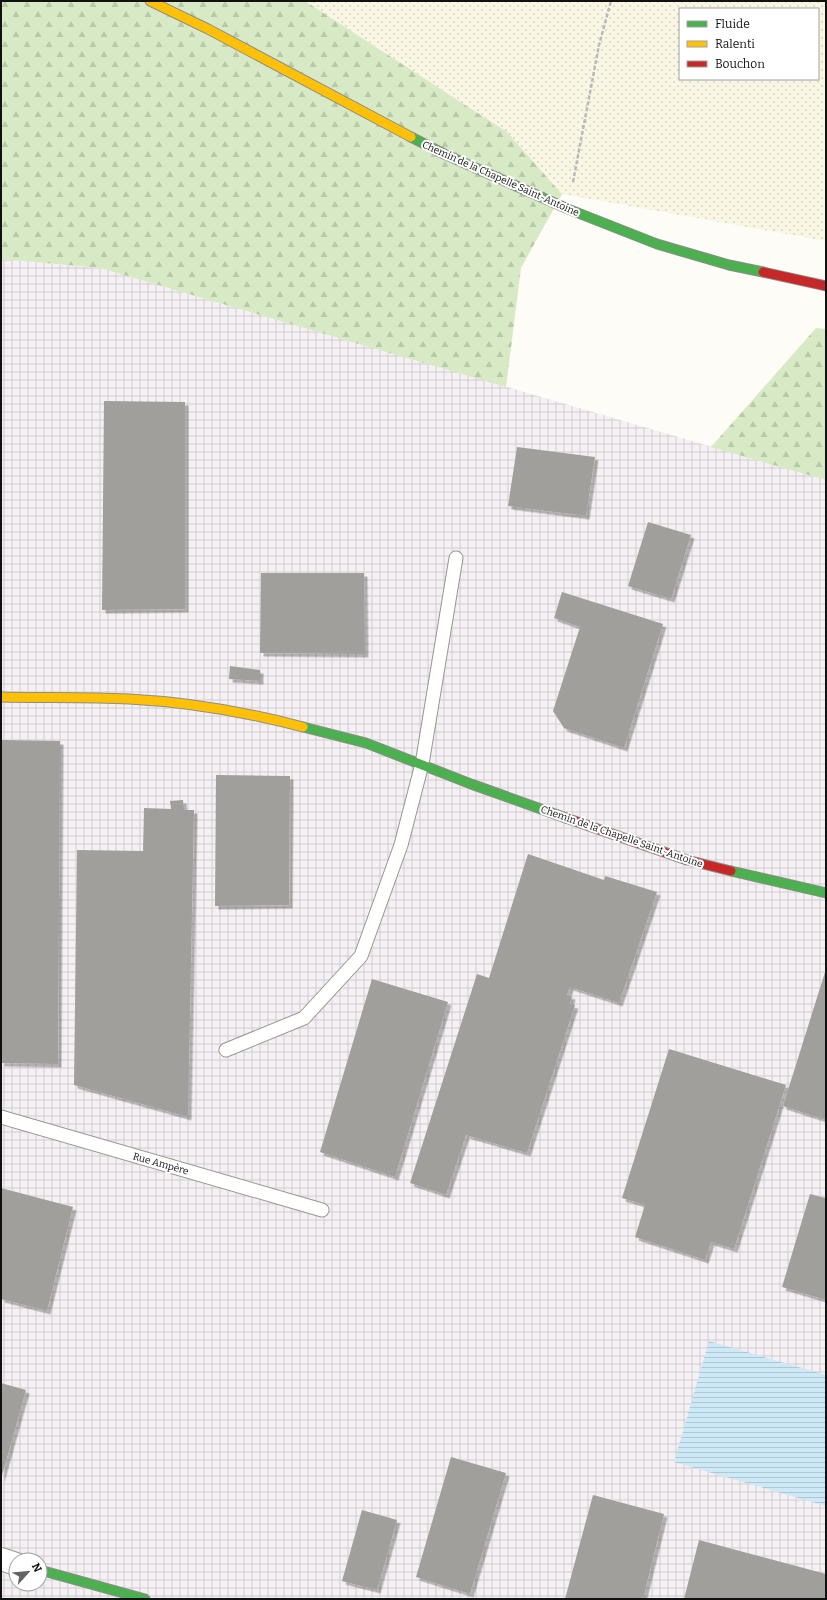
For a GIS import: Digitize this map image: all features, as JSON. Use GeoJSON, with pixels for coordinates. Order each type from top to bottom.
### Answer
{"type":"FeatureCollection","features":[{"type":"Feature","properties":{"kind":"street","name":"Chemin de la Chapelle Saint-Antoine"},"geometry":{"type":"LineString","coordinates":[[150,1],[222,36],[444,154],[568,208],[657,244],[729,265],[826,286]]}},
{"type":"Feature","properties":{"kind":"street","name":"Chemin de la Chapelle Saint-Antoine"},"geometry":{"type":"LineString","coordinates":[[1,697],[129,699],[196,706],[266,717],[366,743],[472,784],[687,860],[826,892]]}},
{"type":"Feature","properties":{"kind":"street"},"geometry":{"type":"LineString","coordinates":[[48,1572],[145,1599]]}},
{"type":"Feature","properties":{"kind":"lane"},"geometry":{"type":"LineString","coordinates":[[226,1050],[304,1018],[361,956],[401,845],[422,764],[456,558]]}},
{"type":"Feature","properties":{"kind":"lane","name":"Rue Ampère"},"geometry":{"type":"LineString","coordinates":[[1,1117],[322,1210]]}},
{"type":"Feature","properties":{"kind":"path"},"geometry":{"type":"LineString","coordinates":[[568,208],[599,45],[611,1]]}},
{"type":"Feature","properties":{"kind":"shaded area"},"geometry":{"type":"Polygon","coordinates":[[[305,1],[826,1],[826,241],[562,194],[507,132],[305,1]]]}},
{"type":"Feature","properties":{"kind":"shaded area"},"geometry":{"type":"Polygon","coordinates":[[[1,259],[100,268],[826,480],[826,1599],[1,1599],[1,259]]]}},
{"type":"Feature","properties":{"kind":"green space"},"geometry":{"type":"Polygon","coordinates":[[[1,1],[305,1],[507,132],[562,194],[521,268],[506,387],[100,268],[1,259],[1,1]]]}},
{"type":"Feature","properties":{"kind":"green space"},"geometry":{"type":"Polygon","coordinates":[[[816,328],[826,329],[826,480],[711,447],[816,328]]]}},
{"type":"Feature","properties":{"kind":"water"},"geometry":{"type":"Polygon","coordinates":[[[709,1341],[826,1375],[826,1506],[674,1462],[709,1341]]]}},
{"type":"Feature","properties":{"kind":"building"},"geometry":{"type":"Polygon","coordinates":[[[104,401],[185,402],[185,609],[102,610],[104,401]]]}},
{"type":"Feature","properties":{"kind":"building"},"geometry":{"type":"Polygon","coordinates":[[[517,447],[595,457],[586,516],[508,506],[517,447]]]}},
{"type":"Feature","properties":{"kind":"building"},"geometry":{"type":"Polygon","coordinates":[[[648,522],[691,535],[671,599],[628,586],[648,522]]]}},
{"type":"Feature","properties":{"kind":"building"},"geometry":{"type":"Polygon","coordinates":[[[261,573],[364,573],[365,654],[260,653],[261,573]]]}},
{"type":"Feature","properties":{"kind":"building"},"geometry":{"type":"Polygon","coordinates":[[[562,592],[663,624],[624,748],[564,728],[553,711],[580,627],[554,618],[562,592]]]}},
{"type":"Feature","properties":{"kind":"building"},"geometry":{"type":"Polygon","coordinates":[[[230,666],[260,670],[260,681],[229,679],[230,666]]]}},
{"type":"Feature","properties":{"kind":"building"},"geometry":{"type":"Polygon","coordinates":[[[1,740],[60,741],[58,1064],[1,1063],[1,740]]]}},
{"type":"Feature","properties":{"kind":"building"},"geometry":{"type":"Polygon","coordinates":[[[216,775],[290,776],[289,905],[215,906],[216,775]]]}},
{"type":"Feature","properties":{"kind":"building"},"geometry":{"type":"Polygon","coordinates":[[[183,800],[184,810],[194,810],[188,1117],[74,1085],[77,850],[143,851],[144,808],[171,809],[170,801],[183,800]]]}},
{"type":"Feature","properties":{"kind":"building"},"geometry":{"type":"Polygon","coordinates":[[[528,854],[604,880],[605,876],[657,892],[619,1003],[570,987],[567,995],[572,996],[570,1004],[575,1005],[527,1153],[466,1135],[446,1195],[410,1183],[477,974],[489,978],[528,854]]]}},
{"type":"Feature","properties":{"kind":"building"},"geometry":{"type":"Polygon","coordinates":[[[826,969],[826,1120],[783,1106],[826,969]]]}},
{"type":"Feature","properties":{"kind":"building"},"geometry":{"type":"Polygon","coordinates":[[[372,979],[448,1002],[395,1177],[320,1152],[372,979]]]}},
{"type":"Feature","properties":{"kind":"building"},"geometry":{"type":"Polygon","coordinates":[[[669,1049],[786,1085],[734,1249],[711,1242],[705,1260],[635,1237],[645,1205],[622,1198],[669,1049]]]}},
{"type":"Feature","properties":{"kind":"building"},"geometry":{"type":"Polygon","coordinates":[[[1,1188],[73,1207],[47,1311],[1,1299],[1,1188]]]}},
{"type":"Feature","properties":{"kind":"building"},"geometry":{"type":"Polygon","coordinates":[[[810,1194],[826,1198],[826,1300],[782,1287],[810,1194]]]}},
{"type":"Feature","properties":{"kind":"building"},"geometry":{"type":"Polygon","coordinates":[[[1,1383],[26,1390],[1,1479],[1,1383]]]}},
{"type":"Feature","properties":{"kind":"building"},"geometry":{"type":"Polygon","coordinates":[[[451,1457],[506,1473],[470,1594],[416,1577],[451,1457]]]}},
{"type":"Feature","properties":{"kind":"building"},"geometry":{"type":"Polygon","coordinates":[[[593,1495],[664,1514],[643,1599],[565,1599],[593,1495]]]}},
{"type":"Feature","properties":{"kind":"building"},"geometry":{"type":"Polygon","coordinates":[[[362,1510],[397,1520],[377,1590],[342,1581],[362,1510]]]}},
{"type":"Feature","properties":{"kind":"building"},"geometry":{"type":"Polygon","coordinates":[[[699,1540],[826,1574],[826,1599],[684,1599],[699,1540]]]}},
{"type":"Feature","properties":{"kind":"traffic: fast"},"geometry":{"type":"LineString","coordinates":[[411,137],[444,154],[568,209],[657,244],[729,265],[763,272]]}},
{"type":"Feature","properties":{"kind":"traffic: fast"},"geometry":{"type":"LineString","coordinates":[[303,727],[366,743],[471,784],[566,818]]}},
{"type":"Feature","properties":{"kind":"traffic: fast"},"geometry":{"type":"LineString","coordinates":[[731,871],[826,893]]}},
{"type":"Feature","properties":{"kind":"traffic: fast"},"geometry":{"type":"LineString","coordinates":[[48,1572],[145,1599]]}},
{"type":"Feature","properties":{"kind":"traffic: slow"},"geometry":{"type":"LineString","coordinates":[[150,1],[208,29],[411,137]]}},
{"type":"Feature","properties":{"kind":"traffic: slow"},"geometry":{"type":"LineString","coordinates":[[1,697],[113,698],[151,700],[238,712],[303,727]]}},
{"type":"Feature","properties":{"kind":"traffic: jam"},"geometry":{"type":"LineString","coordinates":[[763,272],[826,286]]}},
{"type":"Feature","properties":{"kind":"traffic: jam"},"geometry":{"type":"LineString","coordinates":[[566,818],[687,860],[731,871]]}}]}
